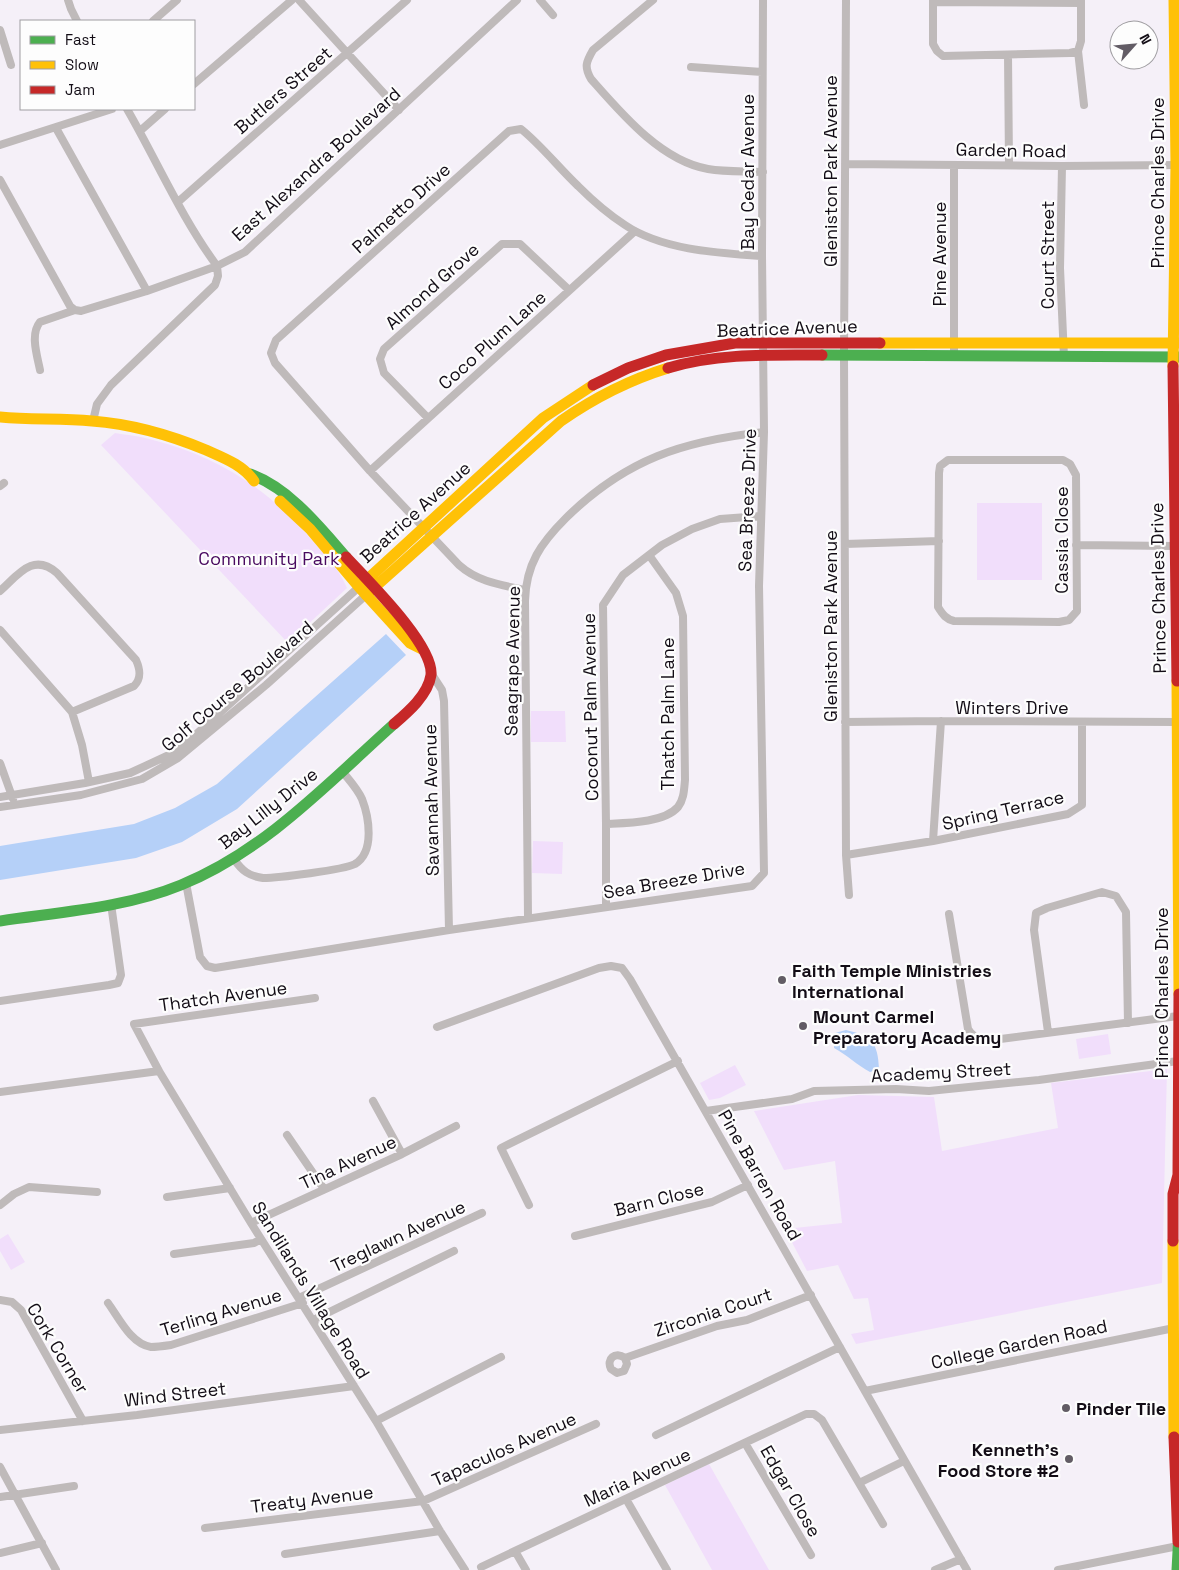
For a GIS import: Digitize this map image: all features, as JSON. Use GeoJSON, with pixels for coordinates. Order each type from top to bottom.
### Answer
{"type":"FeatureCollection","features":[{"type":"Feature","properties":{"kind":"main road","name":"Prince Charles Drive"},"geometry":{"type":"LineString","coordinates":[[1174,0],[1178,1177],[1173,1194],[1176,1327],[1174,1462],[1178,1544]]}},
{"type":"Feature","properties":{"kind":"main road","name":"Beatrice Avenue"},"geometry":{"type":"LineString","coordinates":[[428,532],[542,418],[560,404],[596,382],[640,364],[684,351],[735,343],[1176,343]]}},
{"type":"Feature","properties":{"kind":"main road","name":"Beatrice Avenue"},"geometry":{"type":"LineString","coordinates":[[367,587],[428,532],[560,421],[580,407],[616,387],[646,374],[678,365],[716,358],[763,356],[1176,357]]}},
{"type":"Feature","properties":{"kind":"main road"},"geometry":{"type":"LineString","coordinates":[[0,417],[29,420],[93,421],[128,426],[193,444],[250,474],[258,475],[304,511],[329,536],[367,587],[417,638],[428,658],[431,672]]}},
{"type":"Feature","properties":{"kind":"main road","name":"Bay Lilly Drive"},"geometry":{"type":"LineString","coordinates":[[0,922],[141,897],[186,883],[234,859],[294,813],[342,771],[416,701],[427,688],[431,672]]}},
{"type":"Feature","properties":{"kind":"main road","name":"Prince Charles Drive"},"geometry":{"type":"LineString","coordinates":[[1177,1570],[1179,1529]]}},
{"type":"Feature","properties":{"kind":"street"},"geometry":{"type":"LineString","coordinates":[[68,0],[76,20]]}},
{"type":"Feature","properties":{"kind":"street"},"geometry":{"type":"LineString","coordinates":[[154,20],[177,0]]}},
{"type":"Feature","properties":{"kind":"street"},"geometry":{"type":"LineString","coordinates":[[195,83],[292,0]]}},
{"type":"Feature","properties":{"kind":"street"},"geometry":{"type":"LineString","coordinates":[[298,0],[399,110]]}},
{"type":"Feature","properties":{"kind":"street","name":"Butlers Street"},"geometry":{"type":"LineString","coordinates":[[178,202],[407,0]]}},
{"type":"Feature","properties":{"kind":"street","name":"East Alexandra Boulevard"},"geometry":{"type":"LineString","coordinates":[[40,370],[34,332],[40,322],[75,310],[81,311],[147,291],[217,266],[245,252],[517,0]]}},
{"type":"Feature","properties":{"kind":"street"},"geometry":{"type":"LineString","coordinates":[[540,0],[553,15]]}},
{"type":"Feature","properties":{"kind":"street"},"geometry":{"type":"LineString","coordinates":[[653,0],[593,50],[586,70],[591,79],[646,136],[675,157],[708,169],[763,172]]}},
{"type":"Feature","properties":{"kind":"street","name":"Bay Cedar Avenue"},"geometry":{"type":"LineString","coordinates":[[763,0],[763,343]]}},
{"type":"Feature","properties":{"kind":"street","name":"Gleniston Park Avenue"},"geometry":{"type":"LineString","coordinates":[[846,0],[844,356],[846,855],[848,895]]}},
{"type":"Feature","properties":{"kind":"street"},"geometry":{"type":"LineString","coordinates":[[1078,51],[1070,53],[944,56],[937,51],[934,44],[933,1],[1081,2],[1081,40],[1078,51],[1084,105]]}},
{"type":"Feature","properties":{"kind":"street"},"geometry":{"type":"LineString","coordinates":[[0,30],[11,65]]}},
{"type":"Feature","properties":{"kind":"street"},"geometry":{"type":"LineString","coordinates":[[1008,55],[1009,165]]}},
{"type":"Feature","properties":{"kind":"street"},"geometry":{"type":"LineString","coordinates":[[690,67],[762,72]]}},
{"type":"Feature","properties":{"kind":"street"},"geometry":{"type":"LineString","coordinates":[[0,145],[109,110]]}},
{"type":"Feature","properties":{"kind":"street"},"geometry":{"type":"LineString","coordinates":[[93,421],[96,404],[111,385],[215,285],[218,276],[217,266],[178,202],[128,110]]}},
{"type":"Feature","properties":{"kind":"street"},"geometry":{"type":"LineString","coordinates":[[140,131],[164,110]]}},
{"type":"Feature","properties":{"kind":"street"},"geometry":{"type":"LineString","coordinates":[[56,128],[147,291]]}},
{"type":"Feature","properties":{"kind":"street","name":"Palmetto Drive"},"geometry":{"type":"LineString","coordinates":[[525,590],[492,583],[471,574],[459,565],[370,471],[275,363],[271,353],[276,340],[509,131],[521,129],[537,142],[598,206],[635,231],[658,241],[702,252],[762,256]]}},
{"type":"Feature","properties":{"kind":"street","name":"Garden Road"},"geometry":{"type":"LineString","coordinates":[[845,164],[1176,165]]}},
{"type":"Feature","properties":{"kind":"street","name":"Pine Avenue"},"geometry":{"type":"LineString","coordinates":[[954,165],[954,357]]}},
{"type":"Feature","properties":{"kind":"street","name":"Court Street"},"geometry":{"type":"LineString","coordinates":[[1062,166],[1060,268],[1064,357]]}},
{"type":"Feature","properties":{"kind":"street"},"geometry":{"type":"LineString","coordinates":[[0,180],[70,306],[75,310]]}},
{"type":"Feature","properties":{"kind":"street","name":"Coco Plum Lane"},"geometry":{"type":"LineString","coordinates":[[370,471],[635,231]]}},
{"type":"Feature","properties":{"kind":"street","name":"Almond Grove"},"geometry":{"type":"LineString","coordinates":[[428,418],[384,373],[380,359],[384,349],[502,244],[520,244],[569,290]]}},
{"type":"Feature","properties":{"kind":"street","name":"Sea Breeze Drive"},"geometry":{"type":"LineString","coordinates":[[186,883],[199,954],[203,962],[212,968],[448,930],[752,886],[764,873],[759,586],[764,432],[763,343]]}},
{"type":"Feature","properties":{"kind":"street","name":"Seagrape Avenue"},"geometry":{"type":"LineString","coordinates":[[528,918],[525,590],[533,559],[548,538],[582,503],[620,474],[643,461],[688,444],[716,438],[764,432]]}},
{"type":"Feature","properties":{"kind":"street","name":"Cassia Close"},"geometry":{"type":"LineString","coordinates":[[948,460],[1063,460],[1070,464],[1076,475],[1077,611],[1069,620],[1059,622],[954,621],[947,619],[938,608],[939,541],[939,473],[940,466],[948,460]]}},
{"type":"Feature","properties":{"kind":"street","name":"Coconut Palm Avenue"},"geometry":{"type":"LineString","coordinates":[[606,908],[603,605],[623,575],[662,545],[692,529],[720,519],[761,516]]}},
{"type":"Feature","properties":{"kind":"street"},"geometry":{"type":"LineString","coordinates":[[845,544],[939,541]]}},
{"type":"Feature","properties":{"kind":"street"},"geometry":{"type":"LineString","coordinates":[[1076,545],[1175,546]]}},
{"type":"Feature","properties":{"kind":"street","name":"Thatch Palm Lane"},"geometry":{"type":"LineString","coordinates":[[606,824],[640,822],[668,814],[677,807],[683,796],[685,780],[683,616],[676,594],[649,555]]}},
{"type":"Feature","properties":{"kind":"street"},"geometry":{"type":"LineString","coordinates":[[0,591],[27,567],[38,563],[46,566],[57,573],[136,660],[140,668],[139,678],[134,686],[72,712]]}},
{"type":"Feature","properties":{"kind":"street","name":"Golf Course Boulevard"},"geometry":{"type":"LineString","coordinates":[[0,796],[89,782],[130,773],[170,755],[367,587]]}},
{"type":"Feature","properties":{"kind":"street","name":"Golf Course Boulevard"},"geometry":{"type":"LineString","coordinates":[[0,807],[81,795],[142,779],[178,758],[266,685],[367,587]]}},
{"type":"Feature","properties":{"kind":"street"},"geometry":{"type":"LineString","coordinates":[[0,630],[72,712],[82,745],[89,782]]}},
{"type":"Feature","properties":{"kind":"street","name":"Savannah Avenue"},"geometry":{"type":"LineString","coordinates":[[431,672],[442,690],[444,701],[448,930]]}},
{"type":"Feature","properties":{"kind":"street"},"geometry":{"type":"LineString","coordinates":[[933,842],[940,721]]}},
{"type":"Feature","properties":{"kind":"street","name":"Winters Drive"},"geometry":{"type":"LineString","coordinates":[[846,722],[1177,722]]}},
{"type":"Feature","properties":{"kind":"street","name":"Spring Terrace"},"geometry":{"type":"LineString","coordinates":[[846,855],[933,842],[1068,814],[1082,805],[1082,722]]}},
{"type":"Feature","properties":{"kind":"street"},"geometry":{"type":"LineString","coordinates":[[0,763],[15,805]]}},
{"type":"Feature","properties":{"kind":"street"},"geometry":{"type":"LineString","coordinates":[[234,859],[244,872],[263,878],[342,868],[358,862],[364,854],[368,842],[368,820],[359,793],[342,771]]}},
{"type":"Feature","properties":{"kind":"street"},"geometry":{"type":"LineString","coordinates":[[1048,1032],[1034,930],[1036,913],[1102,892],[1116,896],[1126,912],[1128,1024]]}},
{"type":"Feature","properties":{"kind":"street"},"geometry":{"type":"LineString","coordinates":[[0,1001],[109,986],[118,982],[121,975],[110,904]]}},
{"type":"Feature","properties":{"kind":"street"},"geometry":{"type":"LineString","coordinates":[[949,914],[968,1029],[971,1034],[985,1041],[1128,1024],[1178,1016]]}},
{"type":"Feature","properties":{"kind":"street","name":"Pine Barren Road"},"geometry":{"type":"LineString","coordinates":[[436,1027],[599,968],[611,966],[622,968],[678,1061],[967,1570]]}},
{"type":"Feature","properties":{"kind":"street","name":"Thatch Avenue"},"geometry":{"type":"LineString","coordinates":[[134,1024],[315,998]]}},
{"type":"Feature","properties":{"kind":"street","name":"Sandilands Village Road"},"geometry":{"type":"LineString","coordinates":[[134,1024],[159,1071],[251,1223],[376,1420],[440,1531],[465,1570]]}},
{"type":"Feature","properties":{"kind":"street"},"geometry":{"type":"LineString","coordinates":[[529,1205],[501,1148],[678,1061]]}},
{"type":"Feature","properties":{"kind":"street","name":"Academy Street"},"geometry":{"type":"LineString","coordinates":[[706,1111],[792,1099],[814,1091],[896,1089],[928,1091],[1038,1080],[1178,1061]]}},
{"type":"Feature","properties":{"kind":"street"},"geometry":{"type":"LineString","coordinates":[[0,1092],[159,1071]]}},
{"type":"Feature","properties":{"kind":"street"},"geometry":{"type":"LineString","coordinates":[[372,1102],[402,1154]]}},
{"type":"Feature","properties":{"kind":"street","name":"Tina Avenue"},"geometry":{"type":"LineString","coordinates":[[251,1223],[402,1154],[456,1126]]}},
{"type":"Feature","properties":{"kind":"street"},"geometry":{"type":"LineString","coordinates":[[287,1135],[324,1189]]}},
{"type":"Feature","properties":{"kind":"street","name":"Barn Close"},"geometry":{"type":"LineString","coordinates":[[575,1236],[712,1202],[748,1185]]}},
{"type":"Feature","properties":{"kind":"street"},"geometry":{"type":"LineString","coordinates":[[0,1205],[14,1194],[29,1187],[97,1192]]}},
{"type":"Feature","properties":{"kind":"street"},"geometry":{"type":"LineString","coordinates":[[167,1197],[230,1188]]}},
{"type":"Feature","properties":{"kind":"street","name":"Treglawn Avenue"},"geometry":{"type":"LineString","coordinates":[[301,1301],[482,1213]]}},
{"type":"Feature","properties":{"kind":"street"},"geometry":{"type":"LineString","coordinates":[[174,1254],[254,1243],[262,1239]]}},
{"type":"Feature","properties":{"kind":"street"},"geometry":{"type":"LineString","coordinates":[[313,1320],[454,1251]]}},
{"type":"Feature","properties":{"kind":"street","name":"Zirconia Court"},"geometry":{"type":"LineString","coordinates":[[625,1358],[717,1326],[747,1320],[811,1294]]}},
{"type":"Feature","properties":{"kind":"street","name":"Cork Corner"},"geometry":{"type":"LineString","coordinates":[[0,1300],[12,1302],[21,1310],[83,1421]]}},
{"type":"Feature","properties":{"kind":"street","name":"Terling Avenue"},"geometry":{"type":"LineString","coordinates":[[108,1303],[132,1336],[144,1345],[153,1347],[171,1345],[301,1301]]}},
{"type":"Feature","properties":{"kind":"street","name":"College Garden Road"},"geometry":{"type":"LineString","coordinates":[[865,1391],[1176,1327]]}},
{"type":"Feature","properties":{"kind":"street"},"geometry":{"type":"LineString","coordinates":[[656,1435],[840,1347]]}},
{"type":"Feature","properties":{"kind":"street"},"geometry":{"type":"LineString","coordinates":[[376,1420],[501,1357]]}},
{"type":"Feature","properties":{"kind":"street","name":"Wind Street"},"geometry":{"type":"LineString","coordinates":[[0,1430],[354,1386]]}},
{"type":"Feature","properties":{"kind":"street","name":"Maria Avenue"},"geometry":{"type":"LineString","coordinates":[[482,1567],[806,1414],[814,1414],[822,1420],[859,1483]]}},
{"type":"Feature","properties":{"kind":"street","name":"Tapaculos Avenue"},"geometry":{"type":"LineString","coordinates":[[423,1501],[596,1424]]}},
{"type":"Feature","properties":{"kind":"street","name":"Edgar Close"},"geometry":{"type":"LineString","coordinates":[[746,1443],[811,1554]]}},
{"type":"Feature","properties":{"kind":"street"},"geometry":{"type":"LineString","coordinates":[[884,1524],[859,1483],[904,1462]]}},
{"type":"Feature","properties":{"kind":"street"},"geometry":{"type":"LineString","coordinates":[[0,1467],[56,1570]]}},
{"type":"Feature","properties":{"kind":"street"},"geometry":{"type":"LineString","coordinates":[[0,1497],[74,1486]]}},
{"type":"Feature","properties":{"kind":"street"},"geometry":{"type":"LineString","coordinates":[[626,1499],[667,1570]]}},
{"type":"Feature","properties":{"kind":"street","name":"Treaty Avenue"},"geometry":{"type":"LineString","coordinates":[[205,1528],[423,1501]]}},
{"type":"Feature","properties":{"kind":"street"},"geometry":{"type":"LineString","coordinates":[[285,1554],[440,1531]]}},
{"type":"Feature","properties":{"kind":"street"},"geometry":{"type":"LineString","coordinates":[[0,1553],[42,1543]]}},
{"type":"Feature","properties":{"kind":"street"},"geometry":{"type":"LineString","coordinates":[[1058,1570],[1178,1544]]}},
{"type":"Feature","properties":{"kind":"street"},"geometry":{"type":"LineString","coordinates":[[515,1551],[526,1570]]}},
{"type":"Feature","properties":{"kind":"street"},"geometry":{"type":"LineString","coordinates":[[935,1570],[961,1559]]}},
{"type":"Feature","properties":{"kind":"green space","name":"Community Park"},"geometry":{"type":"Polygon","coordinates":[[[115,433],[143,438],[199,455],[240,477],[259,490],[294,521],[331,562],[347,588],[288,643],[101,445],[115,433]]]}},
{"type":"Feature","properties":{"kind":"green space"},"geometry":{"type":"Polygon","coordinates":[[[977,503],[1042,503],[1042,580],[977,580],[977,503]]]}},
{"type":"Feature","properties":{"kind":"green space"},"geometry":{"type":"Polygon","coordinates":[[[531,711],[565,711],[566,742],[531,742],[531,711]]]}},
{"type":"Feature","properties":{"kind":"green space"},"geometry":{"type":"Polygon","coordinates":[[[533,841],[563,842],[562,874],[532,873],[533,841]]]}},
{"type":"Feature","properties":{"kind":"green space"},"geometry":{"type":"Polygon","coordinates":[[[1108,1034],[1111,1054],[1079,1059],[1076,1039],[1108,1034]]]}},
{"type":"Feature","properties":{"kind":"green space"},"geometry":{"type":"Polygon","coordinates":[[[735,1065],[746,1085],[720,1098],[709,1100],[700,1083],[735,1065]]]}},
{"type":"Feature","properties":{"kind":"green space"},"geometry":{"type":"Polygon","coordinates":[[[1167,1069],[1162,1283],[856,1344],[851,1334],[874,1330],[868,1298],[854,1299],[838,1265],[807,1271],[785,1229],[842,1223],[835,1161],[784,1170],[754,1111],[858,1095],[934,1097],[942,1151],[1058,1128],[1051,1083],[1167,1069]]]}},
{"type":"Feature","properties":{"kind":"green space"},"geometry":{"type":"Polygon","coordinates":[[[8,1234],[25,1262],[11,1270],[0,1251],[0,1239],[8,1234]]]}},
{"type":"Feature","properties":{"kind":"green space"},"geometry":{"type":"Polygon","coordinates":[[[709,1464],[769,1570],[712,1570],[665,1485],[709,1464]]]}},
{"type":"Feature","properties":{"kind":"water"},"geometry":{"type":"Polygon","coordinates":[[[386,634],[406,655],[237,809],[182,842],[136,858],[0,880],[0,846],[134,824],[175,808],[217,784],[386,634]]]}},
{"type":"Feature","properties":{"kind":"water"},"geometry":{"type":"Polygon","coordinates":[[[846,1030],[862,1035],[872,1042],[877,1053],[879,1069],[870,1072],[834,1048],[835,1033],[846,1030]]]}},
{"type":"Feature","properties":{"kind":"traffic: fast"},"geometry":{"type":"LineString","coordinates":[[822,355],[1179,357]]}},
{"type":"Feature","properties":{"kind":"traffic: fast"},"geometry":{"type":"LineString","coordinates":[[250,474],[264,480],[290,498],[314,521],[346,557]]}},
{"type":"Feature","properties":{"kind":"traffic: fast"},"geometry":{"type":"LineString","coordinates":[[0,921],[92,908],[138,899],[160,893],[212,871],[268,835],[320,792],[394,724]]}},
{"type":"Feature","properties":{"kind":"traffic: fast"},"geometry":{"type":"LineString","coordinates":[[1177,1570],[1179,1533]]}},
{"type":"Feature","properties":{"kind":"traffic: slow"},"geometry":{"type":"LineString","coordinates":[[1173,366],[1176,165],[1174,0]]}},
{"type":"Feature","properties":{"kind":"traffic: slow"},"geometry":{"type":"LineString","coordinates":[[880,343],[1179,343]]}},
{"type":"Feature","properties":{"kind":"traffic: slow"},"geometry":{"type":"LineString","coordinates":[[366,595],[561,421],[612,390],[668,368]]}},
{"type":"Feature","properties":{"kind":"traffic: slow"},"geometry":{"type":"LineString","coordinates":[[359,587],[543,418],[593,385]]}},
{"type":"Feature","properties":{"kind":"traffic: slow"},"geometry":{"type":"LineString","coordinates":[[0,417],[92,421],[150,431],[206,450],[226,459],[239,466],[254,481]]}},
{"type":"Feature","properties":{"kind":"traffic: slow"},"geometry":{"type":"LineString","coordinates":[[280,501],[310,529],[410,643],[422,649]]}},
{"type":"Feature","properties":{"kind":"traffic: slow"},"geometry":{"type":"LineString","coordinates":[[1177,681],[1179,994]]}},
{"type":"Feature","properties":{"kind":"traffic: slow"},"geometry":{"type":"LineString","coordinates":[[1173,1241],[1174,1437]]}},
{"type":"Feature","properties":{"kind":"traffic: jam"},"geometry":{"type":"LineString","coordinates":[[593,385],[628,368],[666,355],[735,343],[880,343]]}},
{"type":"Feature","properties":{"kind":"traffic: jam"},"geometry":{"type":"LineString","coordinates":[[668,368],[725,357],[822,355]]}},
{"type":"Feature","properties":{"kind":"traffic: jam"},"geometry":{"type":"LineString","coordinates":[[1173,366],[1177,681]]}},
{"type":"Feature","properties":{"kind":"traffic: jam"},"geometry":{"type":"LineString","coordinates":[[346,557],[398,613],[422,647],[429,662],[431,675],[426,689],[417,702],[394,724]]}},
{"type":"Feature","properties":{"kind":"traffic: jam"},"geometry":{"type":"LineString","coordinates":[[1173,1241],[1173,1194],[1178,1175],[1179,994]]}},
{"type":"Feature","properties":{"kind":"traffic: jam"},"geometry":{"type":"LineString","coordinates":[[1174,1437],[1178,1542]]}},
{"type":"Feature","properties":{"kind":"place","name":"Faith Temple Ministries International"},"geometry":{"type":"Point","coordinates":[782,980]}},
{"type":"Feature","properties":{"kind":"place","name":"Mount Carmel Preparatory Academy"},"geometry":{"type":"Point","coordinates":[803,1026]}},
{"type":"Feature","properties":{"kind":"place","name":"Pinder Tile"},"geometry":{"type":"Point","coordinates":[1066,1408]}},
{"type":"Feature","properties":{"kind":"place","name":"Kenneth's Food Store #2"},"geometry":{"type":"Point","coordinates":[1069,1459]}}]}
